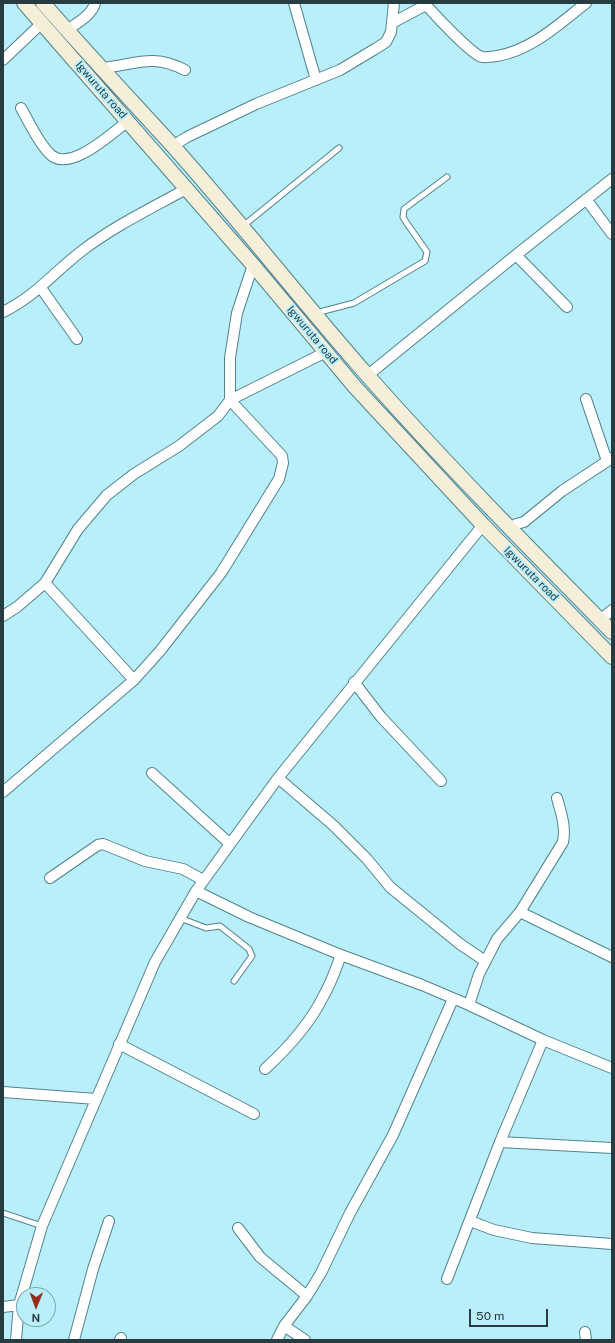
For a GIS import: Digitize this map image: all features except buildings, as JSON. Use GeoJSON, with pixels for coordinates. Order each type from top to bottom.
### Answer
{"type":"FeatureCollection","features":[{"type":"Feature","properties":{"kind":"main road","name":"Igwuruta road"},"geometry":{"type":"LineString","coordinates":[[24,3],[253,265],[355,387],[483,525],[612,657]]}},
{"type":"Feature","properties":{"kind":"main road","name":"Igwuruta road"},"geometry":{"type":"LineString","coordinates":[[43,3],[99,68],[173,146],[368,375],[510,529],[612,632]]}},
{"type":"Feature","properties":{"kind":"street"},"geometry":{"type":"LineString","coordinates":[[67,30],[86,16],[94,8],[95,3]]}},
{"type":"Feature","properties":{"kind":"street"},"geometry":{"type":"LineString","coordinates":[[294,3],[316,80]]}},
{"type":"Feature","properties":{"kind":"street"},"geometry":{"type":"LineString","coordinates":[[173,146],[187,137],[256,104],[340,70],[386,42],[391,32],[394,3]]}},
{"type":"Feature","properties":{"kind":"street"},"geometry":{"type":"LineString","coordinates":[[392,23],[427,4],[482,57],[498,56],[517,50],[547,34],[586,3]]}},
{"type":"Feature","properties":{"kind":"street"},"geometry":{"type":"LineString","coordinates":[[3,60],[42,22]]}},
{"type":"Feature","properties":{"kind":"street"},"geometry":{"type":"LineString","coordinates":[[99,68],[150,60],[170,63],[185,70]]}},
{"type":"Feature","properties":{"kind":"street"},"geometry":{"type":"LineString","coordinates":[[21,108],[49,154],[56,159],[66,160],[81,156],[128,122]]}},
{"type":"Feature","properties":{"kind":"street"},"geometry":{"type":"LineString","coordinates":[[368,375],[612,179]]}},
{"type":"Feature","properties":{"kind":"street"},"geometry":{"type":"LineString","coordinates":[[3,312],[41,288],[82,250],[110,232],[186,189]]}},
{"type":"Feature","properties":{"kind":"street"},"geometry":{"type":"LineString","coordinates":[[586,199],[612,234]]}},
{"type":"Feature","properties":{"kind":"street"},"geometry":{"type":"LineString","coordinates":[[516,255],[567,307]]}},
{"type":"Feature","properties":{"kind":"street"},"geometry":{"type":"LineString","coordinates":[[3,792],[134,680],[160,651],[221,573],[279,480],[283,463],[282,456],[230,400],[230,358],[237,313],[253,265]]}},
{"type":"Feature","properties":{"kind":"street"},"geometry":{"type":"LineString","coordinates":[[41,288],[77,339]]}},
{"type":"Feature","properties":{"kind":"street"},"geometry":{"type":"LineString","coordinates":[[3,616],[17,607],[45,583],[78,529],[107,495],[134,474],[190,438],[218,416],[230,400],[326,352]]}},
{"type":"Feature","properties":{"kind":"street"},"geometry":{"type":"LineString","coordinates":[[510,529],[516,524],[524,522],[562,491],[610,460],[586,399]]}},
{"type":"Feature","properties":{"kind":"street"},"geometry":{"type":"LineString","coordinates":[[24,1287],[42,1226],[119,1044],[155,962],[196,891],[229,843],[278,778],[354,682],[483,525]]}},
{"type":"Feature","properties":{"kind":"street"},"geometry":{"type":"LineString","coordinates":[[45,583],[134,680]]}},
{"type":"Feature","properties":{"kind":"street"},"geometry":{"type":"LineString","coordinates":[[600,620],[612,610]]}},
{"type":"Feature","properties":{"kind":"street"},"geometry":{"type":"LineString","coordinates":[[354,682],[381,717],[441,781]]}},
{"type":"Feature","properties":{"kind":"street"},"geometry":{"type":"LineString","coordinates":[[152,773],[229,843]]}},
{"type":"Feature","properties":{"kind":"street"},"geometry":{"type":"LineString","coordinates":[[278,778],[333,825],[367,859],[390,887],[460,944],[485,961]]}},
{"type":"Feature","properties":{"kind":"street"},"geometry":{"type":"LineString","coordinates":[[469,1005],[479,974],[497,939],[520,912],[525,901],[540,881],[563,842],[565,832],[564,824],[557,798]]}},
{"type":"Feature","properties":{"kind":"street"},"geometry":{"type":"LineString","coordinates":[[50,878],[98,844],[103,844],[145,861],[183,869],[203,880]]}},
{"type":"Feature","properties":{"kind":"street"},"geometry":{"type":"LineString","coordinates":[[196,891],[249,917],[469,1005],[543,1040],[612,1068]]}},
{"type":"Feature","properties":{"kind":"street"},"geometry":{"type":"LineString","coordinates":[[520,912],[612,957]]}},
{"type":"Feature","properties":{"kind":"street"},"geometry":{"type":"LineString","coordinates":[[265,1069],[286,1050],[309,1021],[324,995],[341,955]]}},
{"type":"Feature","properties":{"kind":"street"},"geometry":{"type":"LineString","coordinates":[[277,1340],[284,1326],[307,1296],[393,1135],[453,999]]}},
{"type":"Feature","properties":{"kind":"street"},"geometry":{"type":"LineString","coordinates":[[448,1279],[500,1142],[543,1040]]}},
{"type":"Feature","properties":{"kind":"street"},"geometry":{"type":"LineString","coordinates":[[119,1044],[254,1114]]}},
{"type":"Feature","properties":{"kind":"street"},"geometry":{"type":"LineString","coordinates":[[3,1092],[96,1099]]}},
{"type":"Feature","properties":{"kind":"street"},"geometry":{"type":"LineString","coordinates":[[500,1142],[612,1148]]}},
{"type":"Feature","properties":{"kind":"street"},"geometry":{"type":"LineString","coordinates":[[74,1340],[93,1269],[109,1221]]}},
{"type":"Feature","properties":{"kind":"street"},"geometry":{"type":"LineString","coordinates":[[470,1221],[494,1230],[532,1238],[612,1244]]}},
{"type":"Feature","properties":{"kind":"street"},"geometry":{"type":"LineString","coordinates":[[238,1228],[260,1257],[307,1296]]}},
{"type":"Feature","properties":{"kind":"street"},"geometry":{"type":"LineString","coordinates":[[3,1307],[16,1306]]}},
{"type":"Feature","properties":{"kind":"street"},"geometry":{"type":"LineString","coordinates":[[284,1326],[306,1340]]}},
{"type":"Feature","properties":{"kind":"street"},"geometry":{"type":"LineString","coordinates":[[16,1340],[17,1327]]}},
{"type":"Feature","properties":{"kind":"lane"},"geometry":{"type":"LineString","coordinates":[[242,227],[339,148]]}},
{"type":"Feature","properties":{"kind":"lane"},"geometry":{"type":"LineString","coordinates":[[316,314],[354,303],[426,261],[427,252],[403,217],[404,209],[447,177]]}},
{"type":"Feature","properties":{"kind":"lane"},"geometry":{"type":"LineString","coordinates":[[180,918],[206,928],[220,926],[250,949],[252,956],[234,981]]}},
{"type":"Feature","properties":{"kind":"lane"},"geometry":{"type":"LineString","coordinates":[[3,1213],[42,1226]]}}]}
